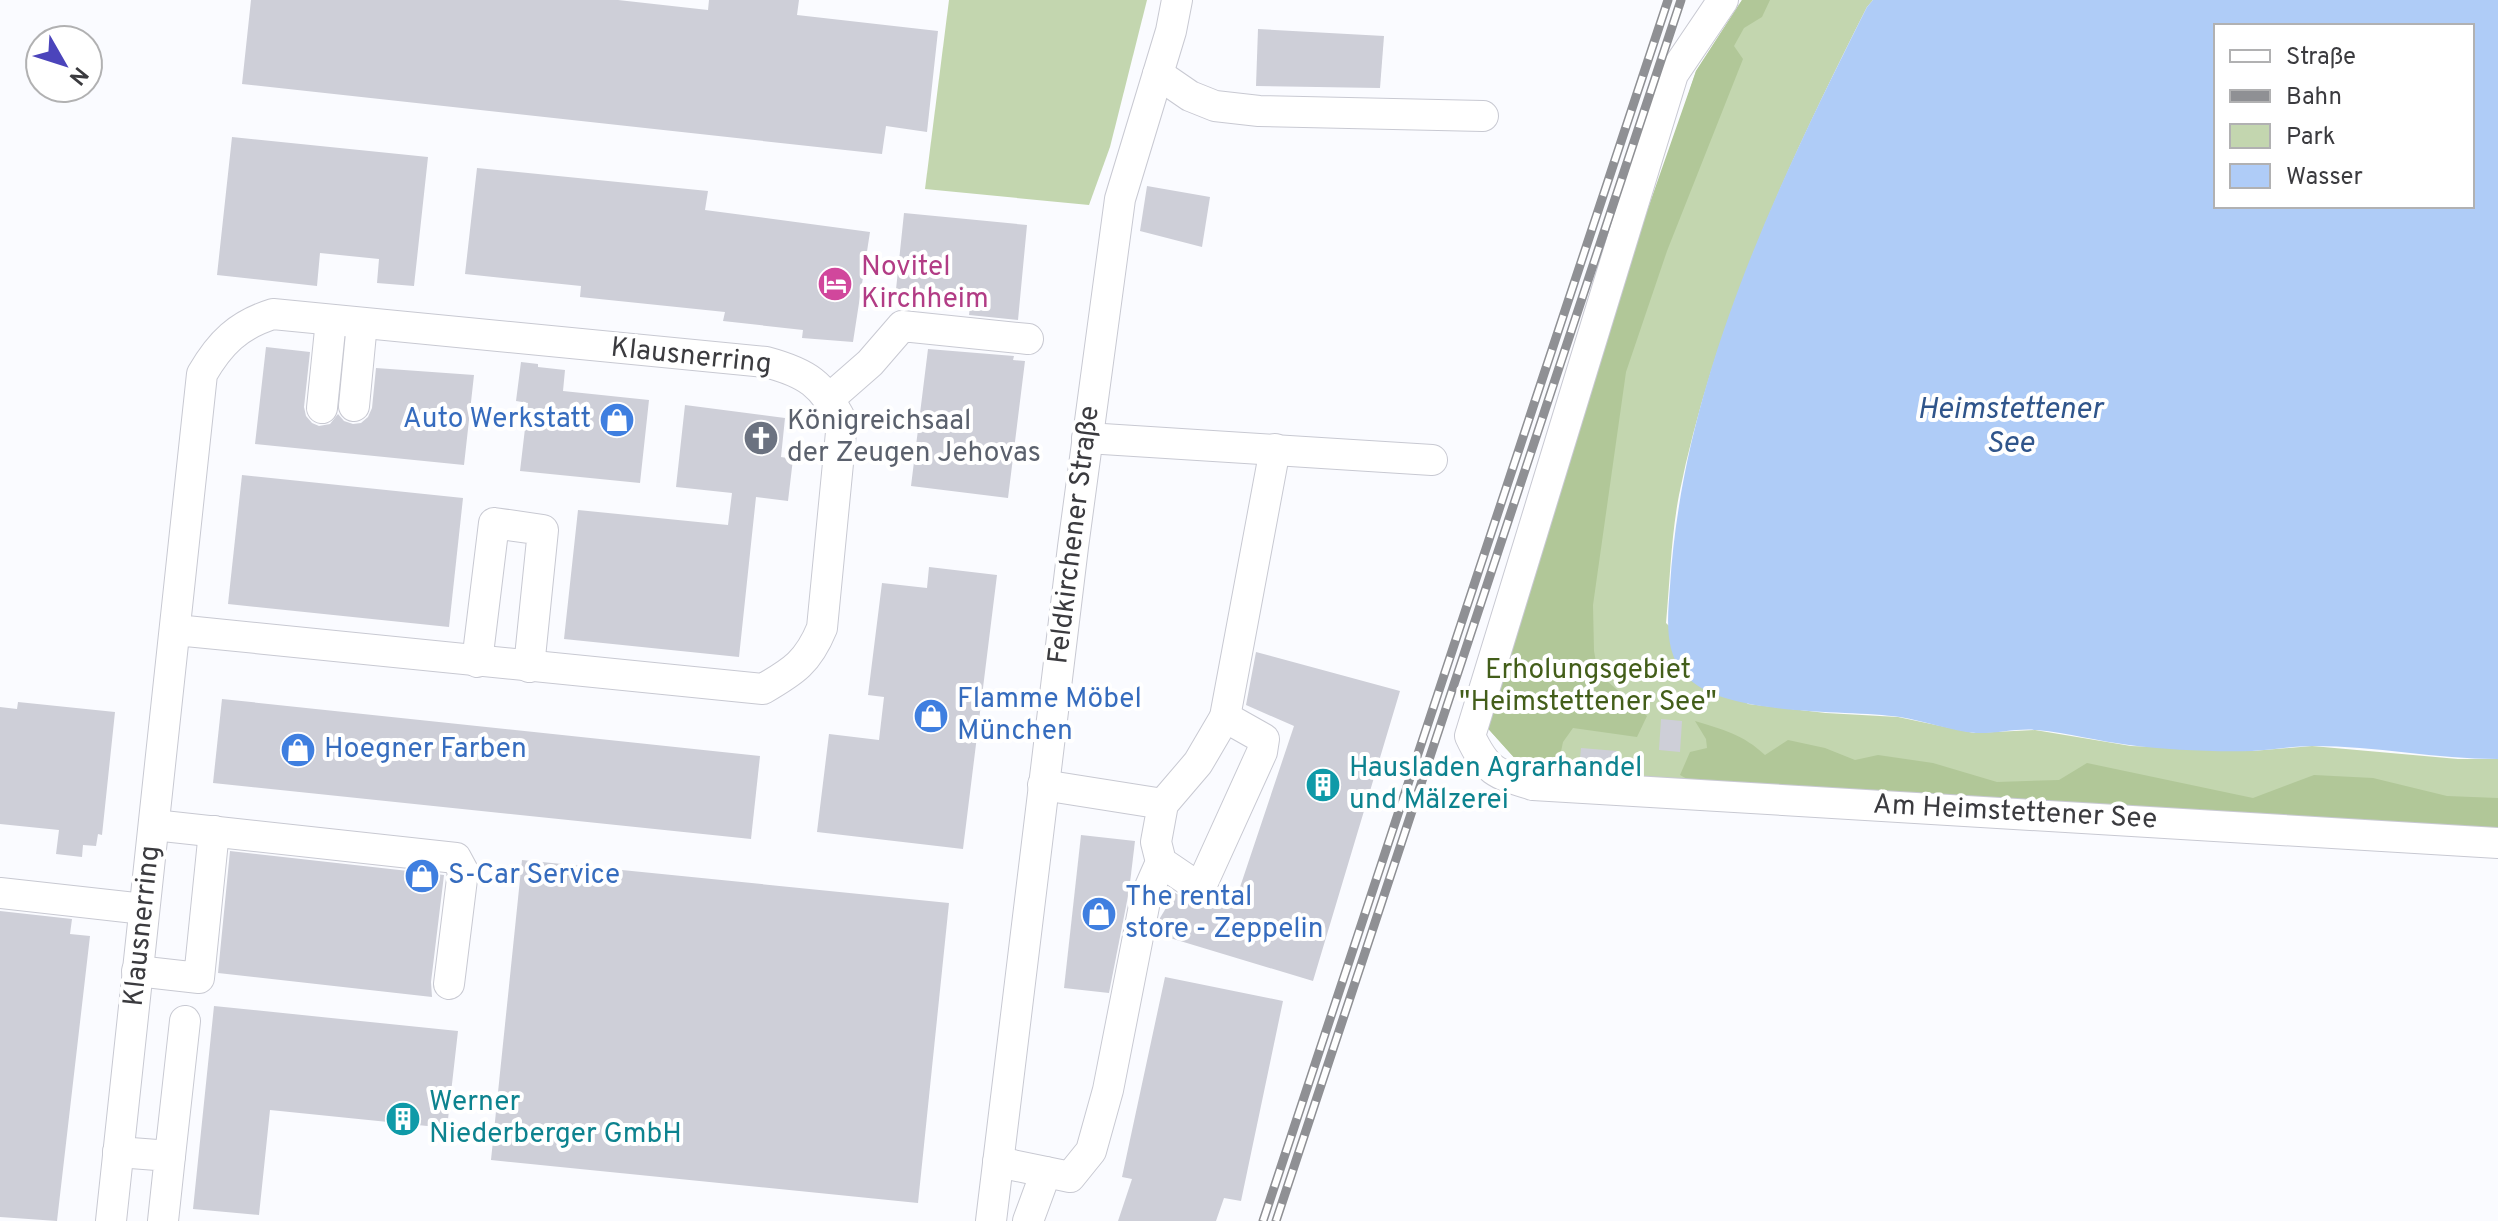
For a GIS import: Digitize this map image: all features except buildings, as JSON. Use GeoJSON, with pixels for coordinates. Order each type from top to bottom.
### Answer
{"type":"FeatureCollection","features":[{"type":"Feature","properties":{"kind":"street","name":"Feldkirchener Straße"},"geometry":{"type":"LineString","coordinates":[[991,1221],[1043,785],[1120,199],[1177,0]]}},
{"type":"Feature","properties":{"kind":"street","name":"Am Heimstettener See"},"geometry":{"type":"LineString","coordinates":[[1723,0],[1673,74],[1470,736],[1481,760],[1501,776],[1533,785],[2498,843]]}},
{"type":"Feature","properties":{"kind":"street"},"geometry":{"type":"LineString","coordinates":[[1158,74],[1190,96],[1215,106],[1259,111],[1483,116]]}},
{"type":"Feature","properties":{"kind":"street","name":"Klausnerring"},"geometry":{"type":"LineString","coordinates":[[111,1221],[202,374],[216,349],[235,331],[253,320],[273,314],[766,362],[795,370],[815,382],[830,398]]}},
{"type":"Feature","properties":{"kind":"street"},"geometry":{"type":"LineString","coordinates":[[322,408],[331,320]]}},
{"type":"Feature","properties":{"kind":"street"},"geometry":{"type":"LineString","coordinates":[[354,406],[362,323]]}},
{"type":"Feature","properties":{"kind":"street"},"geometry":{"type":"LineString","coordinates":[[176,630],[763,689],[795,671],[812,651],[822,628],[842,422],[830,398],[870,363],[902,326],[1028,339]]}},
{"type":"Feature","properties":{"kind":"street"},"geometry":{"type":"LineString","coordinates":[[1087,438],[1432,460]]}},
{"type":"Feature","properties":{"kind":"street"},"geometry":{"type":"LineString","coordinates":[[998,1162],[1070,1177],[1091,1151],[1108,1090],[1146,896],[1161,862],[1156,842],[1163,804],[1198,763],[1225,717],[1275,449]]}},
{"type":"Feature","properties":{"kind":"street"},"geometry":{"type":"LineString","coordinates":[[477,662],[494,523],[543,530],[529,667]]}},
{"type":"Feature","properties":{"kind":"street"},"geometry":{"type":"LineString","coordinates":[[1161,862],[1189,881],[1203,882],[1262,752],[1264,739],[1225,717]]}},
{"type":"Feature","properties":{"kind":"street"},"geometry":{"type":"LineString","coordinates":[[1043,785],[1163,804]]}},
{"type":"Feature","properties":{"kind":"street"},"geometry":{"type":"LineString","coordinates":[[154,825],[456,858],[463,871],[449,984]]}},
{"type":"Feature","properties":{"kind":"street"},"geometry":{"type":"LineString","coordinates":[[137,971],[199,978],[214,831]]}},
{"type":"Feature","properties":{"kind":"street"},"geometry":{"type":"LineString","coordinates":[[0,893],[144,909]]}},
{"type":"Feature","properties":{"kind":"street"},"geometry":{"type":"LineString","coordinates":[[163,1221],[185,1021]]}},
{"type":"Feature","properties":{"kind":"street"},"geometry":{"type":"LineString","coordinates":[[118,1152],[170,1156]]}},
{"type":"Feature","properties":{"kind":"street"},"geometry":{"type":"LineString","coordinates":[[1028,1221],[1046,1172]]}},
{"type":"Feature","properties":{"kind":"green space"},"geometry":{"type":"Polygon","coordinates":[[[949,0],[1147,0],[1110,147],[1089,205],[925,189],[949,0]]]}},
{"type":"Feature","properties":{"kind":"green space","name":"Erholungsgebiet \"Heimstettener See\""},"geometry":{"type":"Polygon","coordinates":[[[1742,0],[1873,0],[1782,185],[1756,245],[1712,368],[1679,495],[1666,623],[1748,704],[1898,717],[1974,733],[2035,730],[2131,746],[2252,751],[2312,746],[2458,759],[2498,759],[2498,839],[1576,780],[1519,763],[1483,723],[1696,71],[1742,0]]]}},
{"type":"Feature","properties":{"kind":"green space"},"geometry":{"type":"Polygon","coordinates":[[[1742,0],[1770,0],[1762,17],[1744,28],[1734,46],[1743,59],[1667,251],[1626,372],[1593,605],[1598,673],[1647,716],[1637,737],[1573,728],[1563,742],[1558,766],[1519,763],[1483,723],[1531,543],[1696,71],[1742,0]]]}},
{"type":"Feature","properties":{"kind":"green space"},"geometry":{"type":"Polygon","coordinates":[[[1695,721],[1741,738],[1765,755],[1788,740],[1825,748],[1855,760],[1878,755],[1933,763],[1997,782],[2059,780],[2087,763],[2253,798],[2314,775],[2373,778],[2447,796],[2498,798],[2498,839],[1698,785],[1680,775],[1690,752],[1707,748],[1706,739],[1695,721]]]}},
{"type":"Feature","properties":{"kind":"water","name":"Heimstettener See"},"geometry":{"type":"Polygon","coordinates":[[[1873,0],[2498,0],[2498,759],[2306,746],[2252,751],[2190,750],[2129,745],[2037,730],[1976,733],[1900,717],[1755,705],[1727,699],[1703,689],[1685,675],[1670,644],[1668,609],[1678,509],[1693,434],[1739,287],[1800,145],[1873,0]]]}},
{"type":"Feature","properties":{"kind":"railway"},"geometry":{"type":"LineString","coordinates":[[1263,1221],[1668,0]]}},
{"type":"Feature","properties":{"kind":"railway"},"geometry":{"type":"LineString","coordinates":[[1276,1221],[1681,0]]}},
{"type":"Feature","properties":{"kind":"place","name":"Novitel Kirchheim"},"geometry":{"type":"Point","coordinates":[835,284]}},
{"type":"Feature","properties":{"kind":"place","name":"Auto Werkstatt"},"geometry":{"type":"Point","coordinates":[617,420]}},
{"type":"Feature","properties":{"kind":"place","name":"Königreichsaal der Zeugen Jehovas"},"geometry":{"type":"Point","coordinates":[761,438]}},
{"type":"Feature","properties":{"kind":"place","name":"Flamme Möbel München"},"geometry":{"type":"Point","coordinates":[931,716]}},
{"type":"Feature","properties":{"kind":"place","name":"Hoegner Farben"},"geometry":{"type":"Point","coordinates":[298,750]}},
{"type":"Feature","properties":{"kind":"place","name":"Hausladen Agrarhandel und Mälzerei"},"geometry":{"type":"Point","coordinates":[1323,785]}},
{"type":"Feature","properties":{"kind":"place","name":"S-Car Service"},"geometry":{"type":"Point","coordinates":[422,876]}},
{"type":"Feature","properties":{"kind":"place","name":"The rental store - Zeppelin"},"geometry":{"type":"Point","coordinates":[1099,914]}},
{"type":"Feature","properties":{"kind":"place","name":"Werner Niederberger GmbH"},"geometry":{"type":"Point","coordinates":[403,1119]}}]}
